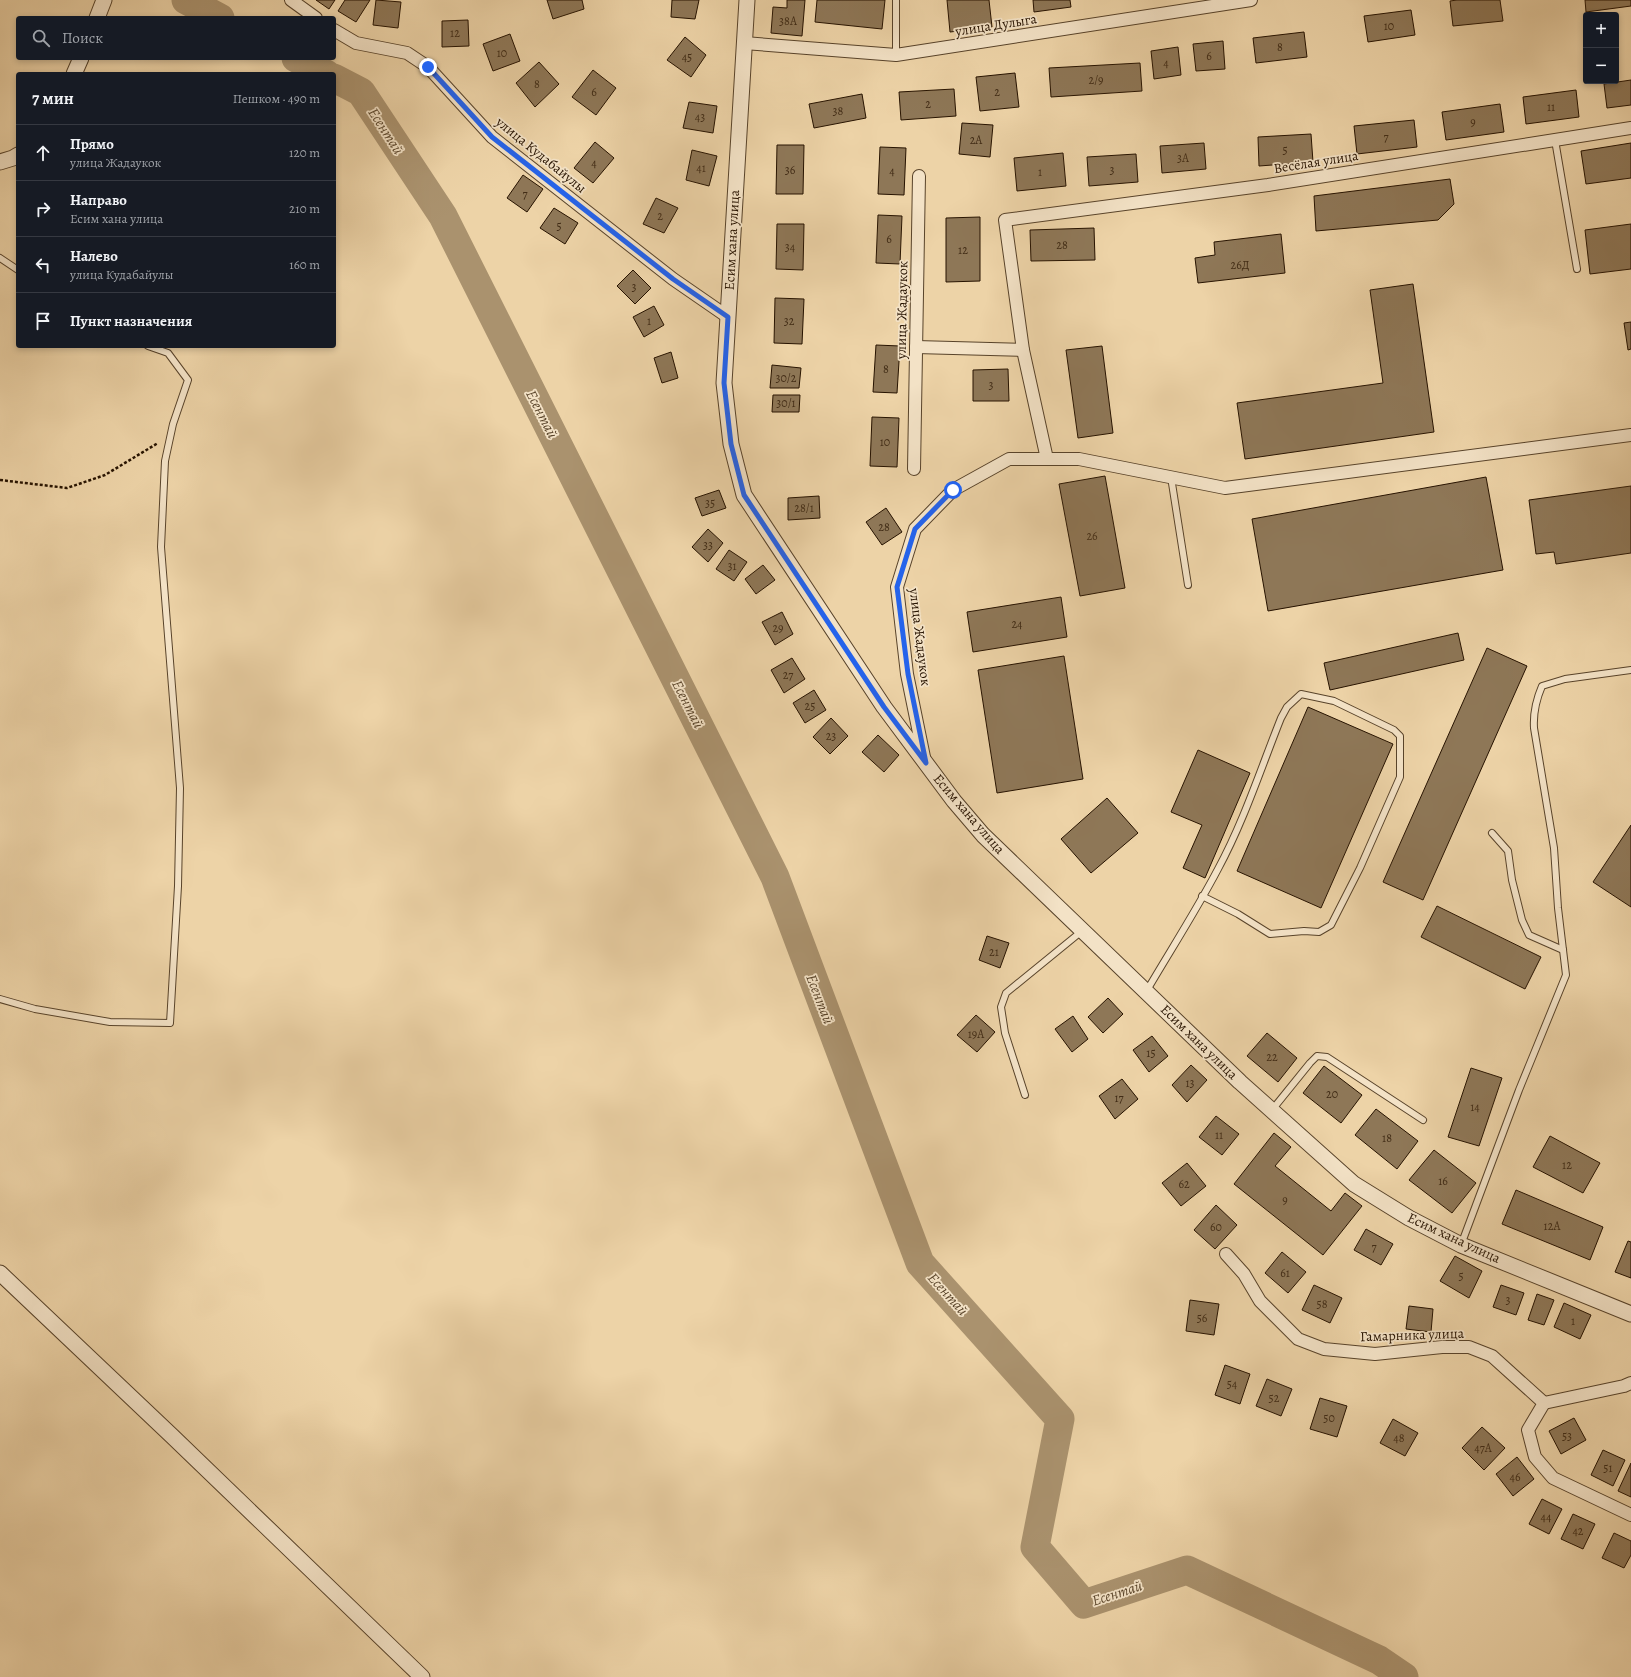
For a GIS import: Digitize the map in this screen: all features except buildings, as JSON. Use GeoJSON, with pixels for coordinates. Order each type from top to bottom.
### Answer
{"type":"FeatureCollection","features":[{"type":"Feature","properties":{"kind":"street"},"geometry":{"type":"LineString","coordinates":[[97,16],[104,0]]}},
{"type":"Feature","properties":{"kind":"street"},"geometry":{"type":"LineString","coordinates":[[291,0],[313,16]]}},
{"type":"Feature","properties":{"kind":"street","name":"Есим хана улица"},"geometry":{"type":"LineString","coordinates":[[747,0],[724,383],[731,444],[744,495],[880,701],[954,801],[983,835],[1146,992],[1272,1110],[1354,1184],[1409,1218],[1461,1245],[1631,1314]]}},
{"type":"Feature","properties":{"kind":"street","name":"улица Дулыга"},"geometry":{"type":"LineString","coordinates":[[744,43],[896,55],[1251,0]]}},
{"type":"Feature","properties":{"kind":"street","name":"улица Кудабайулы"},"geometry":{"type":"LineString","coordinates":[[336,31],[356,43],[406,53],[428,67],[492,137],[673,279],[728,317]]}},
{"type":"Feature","properties":{"kind":"street"},"geometry":{"type":"LineString","coordinates":[[75,72],[80,60]]}},
{"type":"Feature","properties":{"kind":"street","name":"Весёлая улица"},"geometry":{"type":"LineString","coordinates":[[1023,350],[1005,220],[1268,185],[1631,128]]}},
{"type":"Feature","properties":{"kind":"street"},"geometry":{"type":"LineString","coordinates":[[0,162],[16,156]]}},
{"type":"Feature","properties":{"kind":"street","name":"улица Жадаукок"},"geometry":{"type":"LineString","coordinates":[[914,469],[919,176]]}},
{"type":"Feature","properties":{"kind":"street"},"geometry":{"type":"LineString","coordinates":[[916,347],[1023,350],[1047,459]]}},
{"type":"Feature","properties":{"kind":"street","name":"улица Жадаукок"},"geometry":{"type":"LineString","coordinates":[[926,763],[908,674],[897,587],[915,529],[953,490],[1009,459],[1079,459],[1225,488],[1631,435]]}},
{"type":"Feature","properties":{"kind":"street","name":"Гамарника улица"},"geometry":{"type":"LineString","coordinates":[[1226,1254],[1244,1274],[1260,1300],[1298,1339],[1324,1349],[1375,1354],[1442,1347],[1469,1347],[1492,1356],[1544,1403]]}},
{"type":"Feature","properties":{"kind":"street"},"geometry":{"type":"LineString","coordinates":[[0,1273],[422,1677]]}},
{"type":"Feature","properties":{"kind":"street"},"geometry":{"type":"LineString","coordinates":[[1631,1383],[1624,1386],[1544,1403],[1528,1430],[1535,1457],[1553,1478],[1631,1515]]}},
{"type":"Feature","properties":{"kind":"lane"},"geometry":{"type":"LineString","coordinates":[[896,0],[896,55]]}},
{"type":"Feature","properties":{"kind":"lane"},"geometry":{"type":"LineString","coordinates":[[1555,140],[1577,269]]}},
{"type":"Feature","properties":{"kind":"lane"},"geometry":{"type":"LineString","coordinates":[[0,258],[16,269]]}},
{"type":"Feature","properties":{"kind":"lane"},"geometry":{"type":"LineString","coordinates":[[0,999],[35,1009],[110,1022],[170,1024],[178,886],[180,788],[161,547],[165,461],[173,424],[188,380],[168,353],[154,348]]}},
{"type":"Feature","properties":{"kind":"lane"},"geometry":{"type":"LineString","coordinates":[[1171,477],[1188,584]]}},
{"type":"Feature","properties":{"kind":"lane"},"geometry":{"type":"LineString","coordinates":[[1461,1245],[1519,1090],[1566,975],[1558,908],[1554,848],[1534,728],[1533,715],[1536,700],[1542,686],[1565,679],[1631,670]]}},
{"type":"Feature","properties":{"kind":"lane"},"geometry":{"type":"LineString","coordinates":[[1146,992],[1202,896],[1219,869],[1238,827],[1281,718],[1287,707],[1301,694],[1334,701],[1394,730],[1400,736],[1400,777],[1360,868],[1331,925],[1319,932],[1304,931],[1270,934],[1238,914],[1202,896]]}},
{"type":"Feature","properties":{"kind":"lane"},"geometry":{"type":"LineString","coordinates":[[1492,833],[1508,851],[1512,880],[1522,920],[1529,934],[1563,950]]}},
{"type":"Feature","properties":{"kind":"lane"},"geometry":{"type":"LineString","coordinates":[[1025,1095],[1005,1033],[1001,1007],[1006,992],[1082,930]]}},
{"type":"Feature","properties":{"kind":"lane"},"geometry":{"type":"LineString","coordinates":[[1272,1110],[1310,1062],[1318,1056],[1327,1057],[1424,1120]]}},
{"type":"Feature","properties":{"kind":"path"},"geometry":{"type":"LineString","coordinates":[[0,480],[67,488],[105,475],[159,443],[173,424]]}},
{"type":"Feature","properties":{"kind":"waterway","name":"Есентай"},"geometry":{"type":"LineString","coordinates":[[186,0],[216,16]]}},
{"type":"Feature","properties":{"kind":"waterway","name":"Есентай"},"geometry":{"type":"LineString","coordinates":[[300,60],[322,72]]}},
{"type":"Feature","properties":{"kind":"waterway","name":"Есентай"},"geometry":{"type":"LineString","coordinates":[[336,79],[361,92],[443,216],[775,877],[920,1263],[1060,1419],[1035,1547],[1084,1604],[1187,1570],[1379,1660],[1404,1677]]}},
{"type":"Feature","properties":{"kind":"route"},"geometry":{"type":"LineString","coordinates":[[428,67],[492,137],[673,279],[728,317],[724,383],[731,444],[744,495],[884,707],[926,763],[908,674],[897,587],[915,529],[953,490]]}}]}
